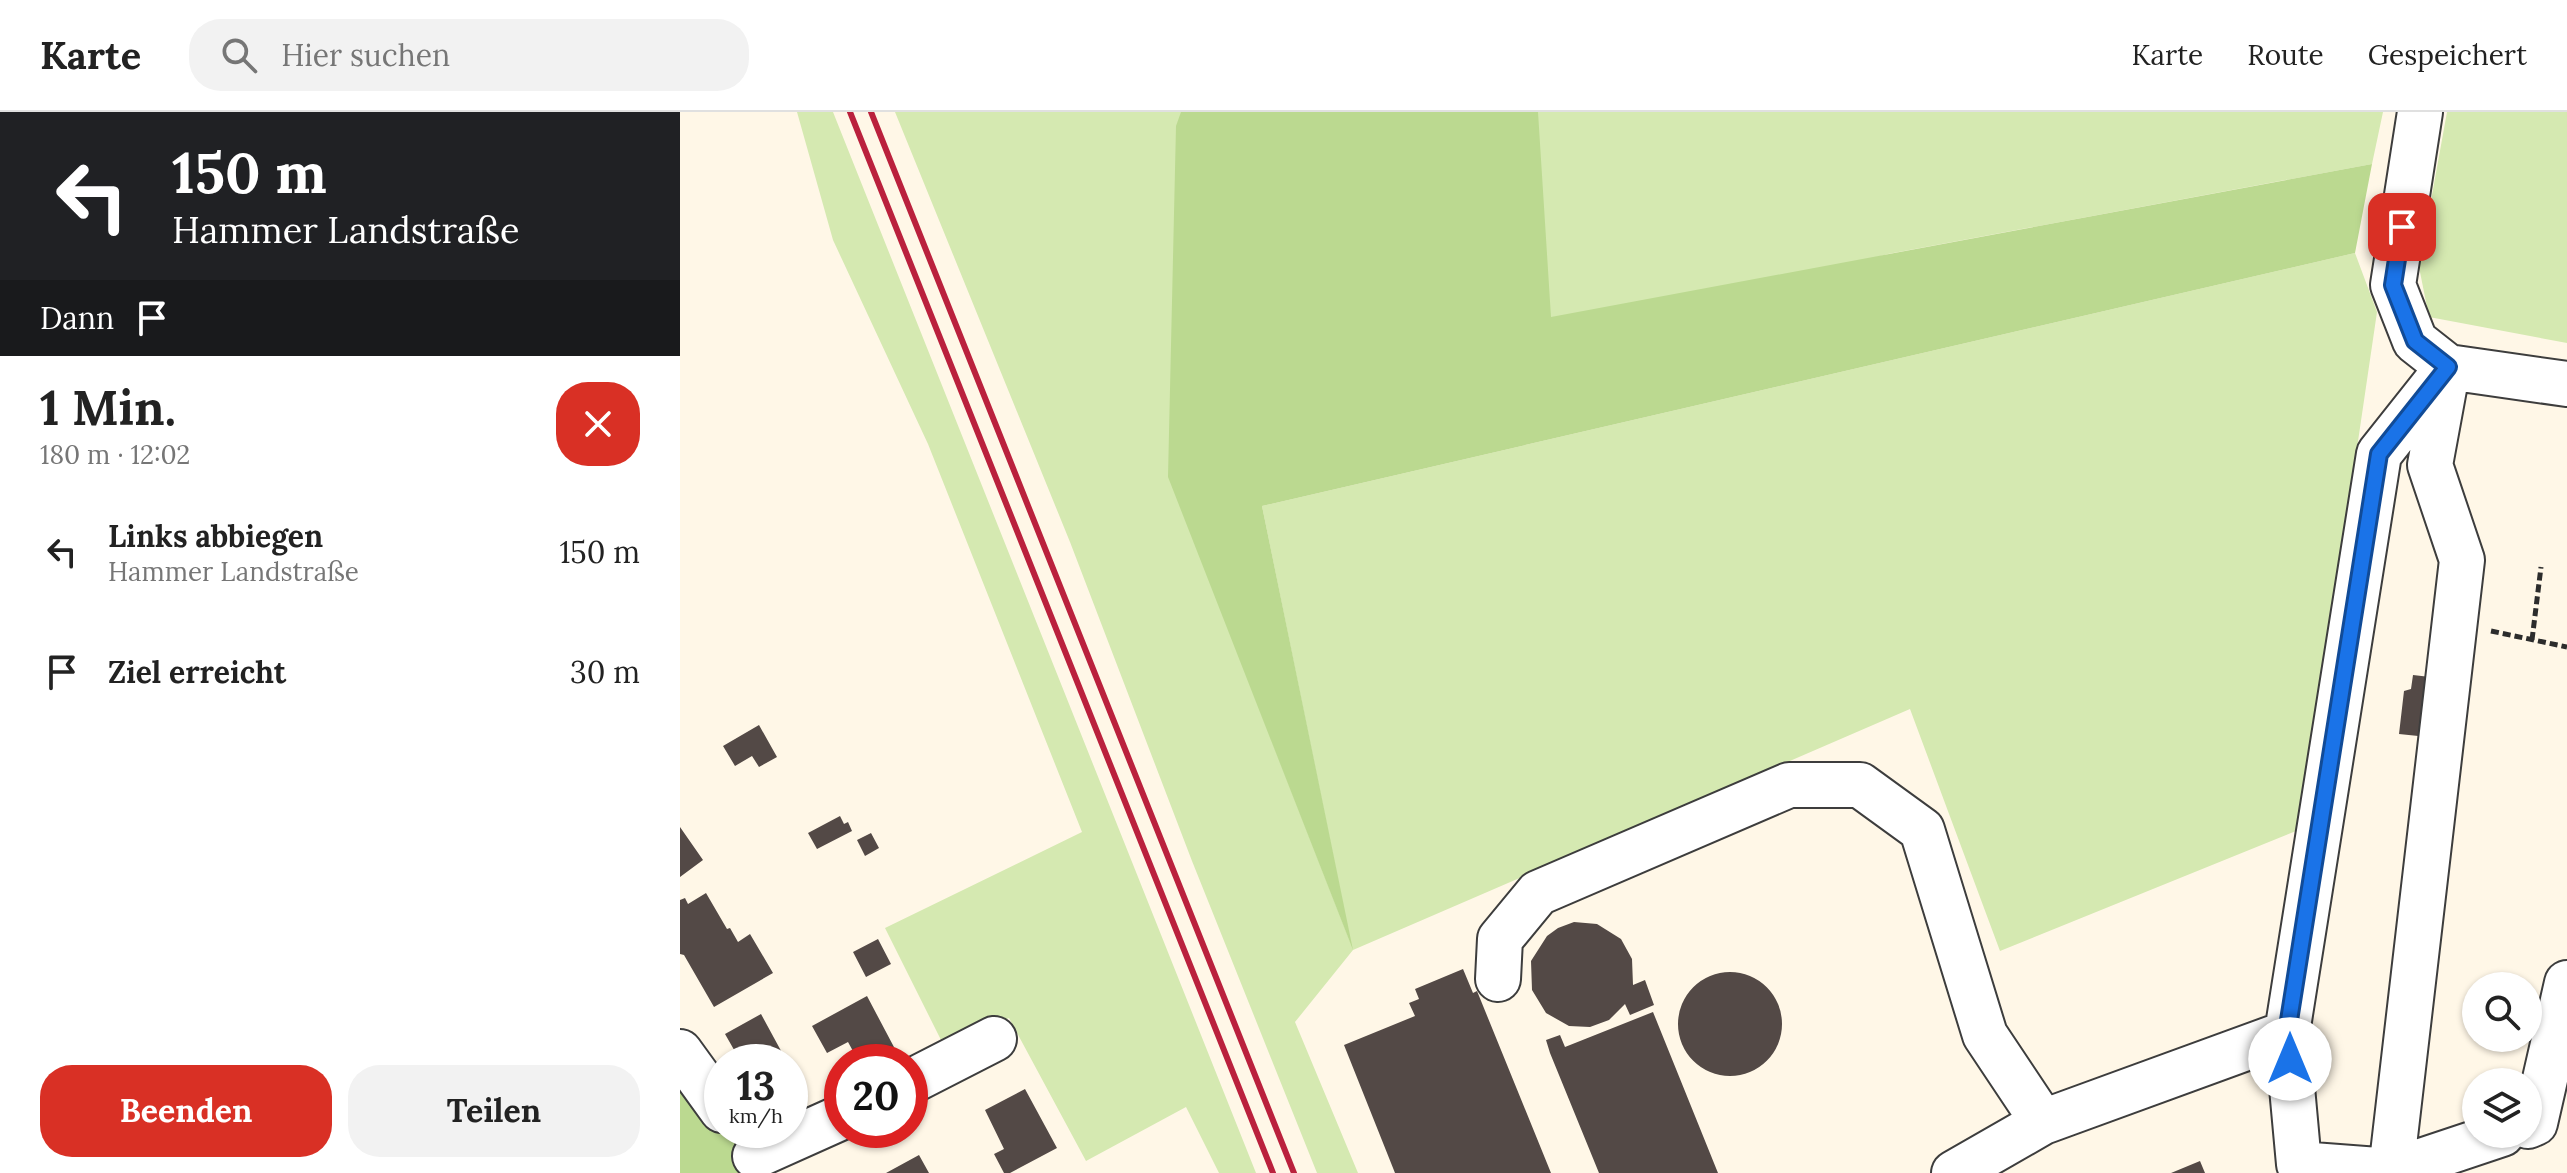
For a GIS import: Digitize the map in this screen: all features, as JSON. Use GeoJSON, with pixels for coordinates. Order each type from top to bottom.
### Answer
{"type":"FeatureCollection","features":[{"type":"Feature","properties":{"kind":"street"},"geometry":{"type":"LineString","coordinates":[[2420,112],[2393,285],[2415,341],[2448,367],[2567,384]]}},
{"type":"Feature","properties":{"kind":"street"},"geometry":{"type":"LineString","coordinates":[[2391,1171],[2462,560],[2430,465],[2448,367]]}},
{"type":"Feature","properties":{"kind":"street"},"geometry":{"type":"LineString","coordinates":[[2448,367],[2379,454],[2287,1033],[2301,1169],[2391,1171],[2467,1148]]}},
{"type":"Feature","properties":{"kind":"street"},"geometry":{"type":"LineString","coordinates":[[1498,979],[1500,939],[1538,893],[1789,785],[1860,785],[1922,830],[1985,1035],[2043,1122]]}},
{"type":"Feature","properties":{"kind":"street"},"geometry":{"type":"LineString","coordinates":[[2542,1090],[2567,983]]}},
{"type":"Feature","properties":{"kind":"street"},"geometry":{"type":"LineString","coordinates":[[1954,1173],[2043,1122],[2287,1033]]}},
{"type":"Feature","properties":{"kind":"street"},"geometry":{"type":"LineString","coordinates":[[928,1073],[994,1039]]}},
{"type":"Feature","properties":{"kind":"street"},"geometry":{"type":"LineString","coordinates":[[680,1052],[704,1085]]}},
{"type":"Feature","properties":{"kind":"street"},"geometry":{"type":"LineString","coordinates":[[754,1153],[824,1124]]}},
{"type":"Feature","properties":{"kind":"path"},"geometry":{"type":"LineString","coordinates":[[2532,640],[2541,567]]}},
{"type":"Feature","properties":{"kind":"path"},"geometry":{"type":"LineString","coordinates":[[2454,623],[2567,647]]}},
{"type":"Feature","properties":{"kind":"green space"},"geometry":{"type":"Polygon","coordinates":[[[797,112],[833,112],[1256,1173],[1219,1173],[1186,1107],[1086,1161],[1009,1018],[945,1048],[885,928],[1082,832],[928,444],[833,240],[797,112]]]}},
{"type":"Feature","properties":{"kind":"green space"},"geometry":{"type":"Polygon","coordinates":[[[895,112],[2383,112],[2372,164],[1888,254],[1169,452],[1169,477],[1351,944],[1262,506],[2355,253],[2377,312],[2301,829],[2000,951],[1910,709],[1353,950],[1295,1022],[1358,1173],[1317,1173],[1192,861],[1070,542],[895,112]]]}},
{"type":"Feature","properties":{"kind":"green space"},"geometry":{"type":"Polygon","coordinates":[[[1181,112],[1538,112],[1551,317],[2372,164],[2355,253],[1262,506],[1353,950],[1168,477],[1176,126],[1181,112]]]}},
{"type":"Feature","properties":{"kind":"green space"},"geometry":{"type":"Polygon","coordinates":[[[2447,112],[2567,112],[2567,343],[2429,317],[2419,267],[2447,112]]]}},
{"type":"Feature","properties":{"kind":"green space"},"geometry":{"type":"Polygon","coordinates":[[[680,1067],[704,1100],[704,1148],[738,1148],[756,1173],[680,1173],[680,1067]]]}},
{"type":"Feature","properties":{"kind":"building"},"geometry":{"type":"Polygon","coordinates":[[[2413,675],[2430,677],[2428,737],[2399,734],[2404,691],[2411,689],[2413,675]]]}},
{"type":"Feature","properties":{"kind":"building"},"geometry":{"type":"Polygon","coordinates":[[[759,725],[777,757],[759,767],[752,756],[735,766],[723,746],[759,725]]]}},
{"type":"Feature","properties":{"kind":"building"},"geometry":{"type":"Polygon","coordinates":[[[840,816],[844,824],[848,822],[852,831],[817,849],[808,833],[840,816]]]}},
{"type":"Feature","properties":{"kind":"building"},"geometry":{"type":"Polygon","coordinates":[[[680,827],[703,860],[680,877],[680,827]]]}},
{"type":"Feature","properties":{"kind":"building"},"geometry":{"type":"Polygon","coordinates":[[[871,833],[879,848],[865,856],[857,840],[871,833]]]}},
{"type":"Feature","properties":{"kind":"building"},"geometry":{"type":"Polygon","coordinates":[[[706,893],[738,942],[750,934],[773,973],[714,1007],[684,955],[680,954],[680,900],[685,898],[688,904],[706,893]]]}},
{"type":"Feature","properties":{"kind":"building"},"geometry":{"type":"Polygon","coordinates":[[[1574,922],[1597,924],[1621,939],[1632,959],[1633,985],[1645,980],[1654,1005],[1630,1015],[1625,1004],[1609,1020],[1590,1027],[1569,1026],[1546,1013],[1532,990],[1531,961],[1547,936],[1574,922]]]}},
{"type":"Feature","properties":{"kind":"building"},"geometry":{"type":"Polygon","coordinates":[[[878,939],[891,964],[866,977],[853,952],[878,939]]]}},
{"type":"Feature","properties":{"kind":"building"},"geometry":{"type":"Polygon","coordinates":[[[1463,969],[1473,993],[1477,991],[1551,1173],[1395,1173],[1344,1045],[1415,1016],[1409,1003],[1419,999],[1415,989],[1463,969]]]}},
{"type":"Feature","properties":{"kind":"building"},"geometry":{"type":"Polygon","coordinates":[[[1730,972],[1750,976],[1767,987],[1778,1004],[1782,1024],[1778,1044],[1767,1061],[1750,1072],[1730,1076],[1710,1072],[1693,1061],[1682,1044],[1678,1024],[1682,1004],[1693,987],[1710,976],[1730,972]]]}},
{"type":"Feature","properties":{"kind":"building"},"geometry":{"type":"Polygon","coordinates":[[[867,996],[892,1044],[848,1042],[824,1044],[824,1048],[812,1026],[867,996]]]}},
{"type":"Feature","properties":{"kind":"building"},"geometry":{"type":"Polygon","coordinates":[[[1653,1012],[1718,1173],[1599,1173],[1550,1053],[1546,1040],[1560,1035],[1565,1047],[1653,1012]]]}},
{"type":"Feature","properties":{"kind":"building"},"geometry":{"type":"Polygon","coordinates":[[[761,1014],[777,1044],[731,1044],[725,1034],[761,1014]]]}},
{"type":"Feature","properties":{"kind":"building"},"geometry":{"type":"Polygon","coordinates":[[[1025,1089],[1057,1148],[1010,1173],[1004,1173],[994,1154],[1004,1149],[985,1110],[1025,1089]]]}},
{"type":"Feature","properties":{"kind":"building"},"geometry":{"type":"Polygon","coordinates":[[[919,1155],[929,1173],[886,1173],[919,1155]]]}},
{"type":"Feature","properties":{"kind":"building"},"geometry":{"type":"Polygon","coordinates":[[[2200,1161],[2205,1173],[2171,1173],[2200,1161]]]}},
{"type":"Feature","properties":{"kind":"railway"},"geometry":{"type":"LineString","coordinates":[[850,112],[1273,1173]]}},
{"type":"Feature","properties":{"kind":"railway"},"geometry":{"type":"LineString","coordinates":[[871,112],[1294,1173]]}},
{"type":"Feature","properties":{"kind":"route"},"geometry":{"type":"LineString","coordinates":[[2290,1059],[2287,1033],[2379,454],[2448,367],[2415,341],[2393,285],[2402,227]]}}]}
